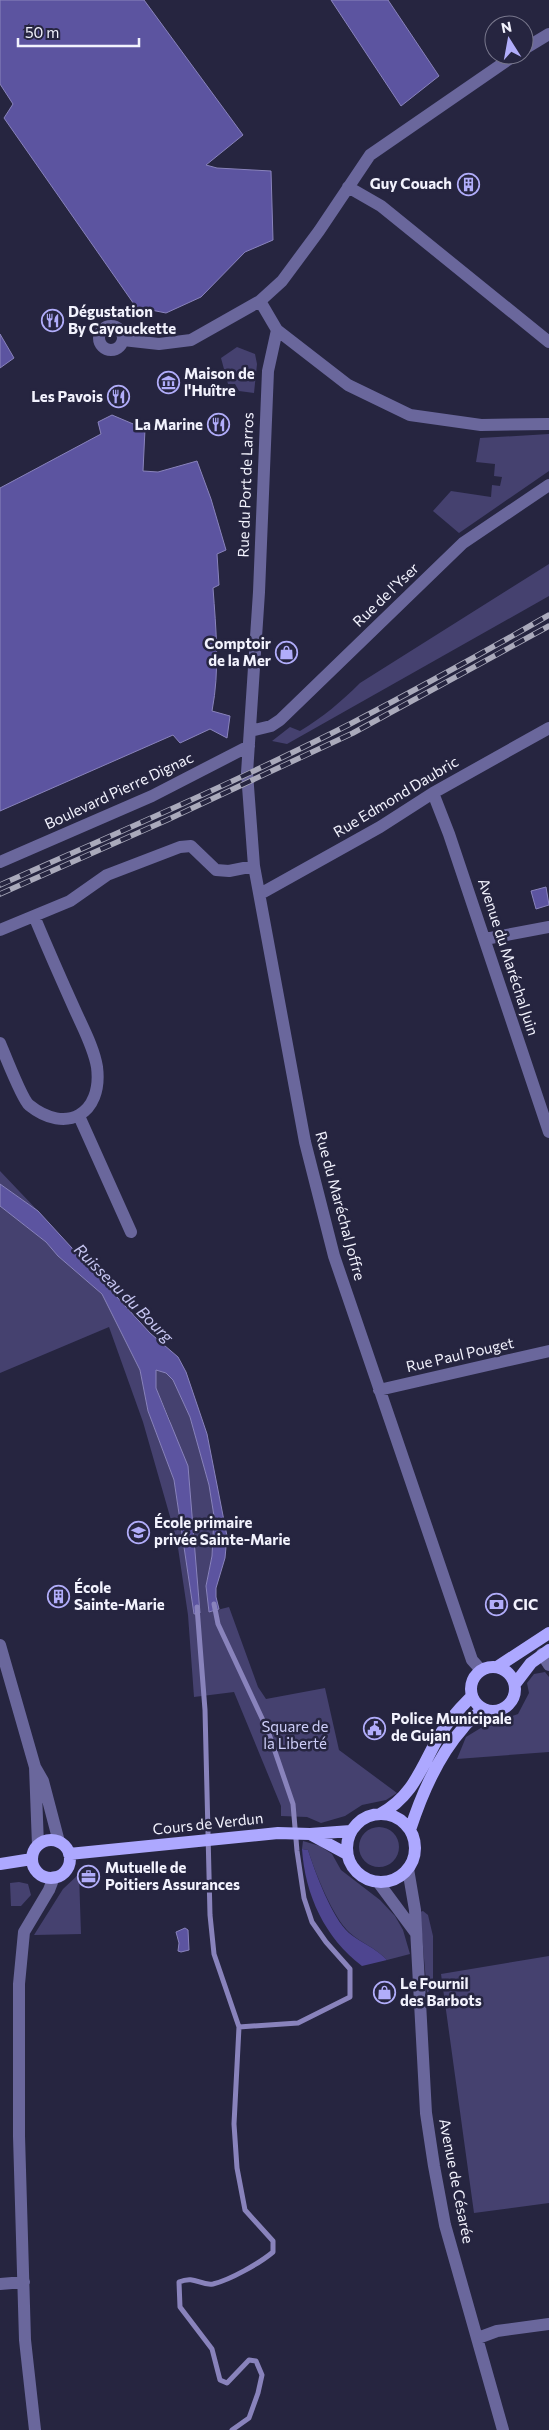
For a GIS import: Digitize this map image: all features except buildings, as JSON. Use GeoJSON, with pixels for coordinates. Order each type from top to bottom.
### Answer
{"type":"FeatureCollection","features":[{"type":"Feature","properties":{"kind":"main road"},"geometry":{"type":"LineString","coordinates":[[497,1667],[508,1673],[514,1684],[515,1691],[510,1704],[497,1711],[483,1710],[471,1697],[471,1682],[481,1670],[497,1667],[549,1633]]}},
{"type":"Feature","properties":{"kind":"main road"},"geometry":{"type":"LineString","coordinates":[[514,1684],[531,1663],[547,1656]]}},
{"type":"Feature","properties":{"kind":"main road"},"geometry":{"type":"LineString","coordinates":[[380,1814],[397,1818],[410,1830],[415,1849],[408,1869],[400,1877],[390,1882],[367,1880],[358,1874],[347,1854],[347,1842],[351,1831],[359,1822],[369,1816],[380,1814],[394,1807],[409,1792],[440,1734],[454,1714],[471,1697]]}},
{"type":"Feature","properties":{"kind":"main road"},"geometry":{"type":"LineString","coordinates":[[410,1830],[420,1800],[449,1747],[463,1727],[483,1710]]}},
{"type":"Feature","properties":{"kind":"main road","name":"Cours de Verdun"},"geometry":{"type":"LineString","coordinates":[[69,1854],[278,1833],[308,1834],[351,1831]]}},
{"type":"Feature","properties":{"kind":"main road"},"geometry":{"type":"LineString","coordinates":[[308,1834],[347,1854]]}},
{"type":"Feature","properties":{"kind":"main road"},"geometry":{"type":"LineString","coordinates":[[48,1840],[59,1842],[69,1854],[68,1866],[65,1871],[54,1877],[40,1874],[33,1864],[32,1858],[38,1845],[48,1840]]}},
{"type":"Feature","properties":{"kind":"main road"},"geometry":{"type":"LineString","coordinates":[[0,1864],[32,1858]]}},
{"type":"Feature","properties":{"kind":"street"},"geometry":{"type":"LineString","coordinates":[[534,44],[549,34]]}},
{"type":"Feature","properties":{"kind":"street"},"geometry":{"type":"LineString","coordinates":[[123,340],[159,344],[191,340],[260,301],[282,281],[370,155],[500,65]]}},
{"type":"Feature","properties":{"kind":"street"},"geometry":{"type":"LineString","coordinates":[[348,187],[381,206],[549,342]]}},
{"type":"Feature","properties":{"kind":"street"},"geometry":{"type":"LineString","coordinates":[[260,301],[277,330],[348,385],[410,415],[481,425],[549,424]]}},
{"type":"Feature","properties":{"kind":"street","name":"Rue du Port de Larros"},"geometry":{"type":"LineString","coordinates":[[250,731],[268,371],[277,330]]}},
{"type":"Feature","properties":{"kind":"street","name":"Rue de l'Yser"},"geometry":{"type":"LineString","coordinates":[[250,731],[270,726],[280,720],[463,543],[549,485]]}},
{"type":"Feature","properties":{"kind":"street","name":"Rue Edmond Daubric"},"geometry":{"type":"LineString","coordinates":[[260,894],[380,827],[433,793],[549,728]]}},
{"type":"Feature","properties":{"kind":"street","name":"Rue du Maréchal Joffre"},"geometry":{"type":"LineString","coordinates":[[250,731],[247,773],[254,866],[305,1142],[334,1256],[472,1660],[481,1670]]}},
{"type":"Feature","properties":{"kind":"street","name":"Boulevard Pierre Dignac"},"geometry":{"type":"LineString","coordinates":[[0,862],[152,796],[249,746]]}},
{"type":"Feature","properties":{"kind":"street","name":"Avenue du Maréchal Juin"},"geometry":{"type":"LineString","coordinates":[[433,793],[545,1106],[549,1132]]}},
{"type":"Feature","properties":{"kind":"street"},"geometry":{"type":"LineString","coordinates":[[0,930],[70,901],[107,875],[180,846],[192,846],[216,870],[230,871],[254,866]]}},
{"type":"Feature","properties":{"kind":"street"},"geometry":{"type":"LineString","coordinates":[[0,1044],[27,1104],[51,1118],[73,1120],[88,1110],[97,1089],[97,1066],[88,1040],[34,916]]}},
{"type":"Feature","properties":{"kind":"street"},"geometry":{"type":"LineString","coordinates":[[485,939],[549,927]]}},
{"type":"Feature","properties":{"kind":"street"},"geometry":{"type":"LineString","coordinates":[[79,1116],[131,1232]]}},
{"type":"Feature","properties":{"kind":"street","name":"Rue Paul Pouget"},"geometry":{"type":"LineString","coordinates":[[379,1390],[549,1351]]}},
{"type":"Feature","properties":{"kind":"street"},"geometry":{"type":"LineString","coordinates":[[0,1645],[34,1767],[38,1845]]}},
{"type":"Feature","properties":{"kind":"street"},"geometry":{"type":"LineString","coordinates":[[34,1767],[43,1781],[59,1842]]}},
{"type":"Feature","properties":{"kind":"street","name":"Avenue de Césarée"},"geometry":{"type":"LineString","coordinates":[[408,1869],[415,1910],[426,2113],[431,2148],[445,2226],[503,2430]]}},
{"type":"Feature","properties":{"kind":"street"},"geometry":{"type":"LineString","coordinates":[[35,2430],[25,2340],[19,2136],[19,1984],[24,1932],[49,1890],[54,1877]]}},
{"type":"Feature","properties":{"kind":"street"},"geometry":{"type":"LineString","coordinates":[[378,1882],[415,1932]]}},
{"type":"Feature","properties":{"kind":"street"},"geometry":{"type":"LineString","coordinates":[[0,2284],[24,2282]]}},
{"type":"Feature","properties":{"kind":"street"},"geometry":{"type":"LineString","coordinates":[[478,2338],[496,2330],[549,2324]]}},
{"type":"Feature","properties":{"kind":"green space"},"geometry":{"type":"Polygon","coordinates":[[[237,347],[255,354],[257,364],[254,393],[239,391],[235,384],[228,384],[221,358],[237,347]]]}},
{"type":"Feature","properties":{"kind":"green space"},"geometry":{"type":"Polygon","coordinates":[[[549,434],[549,471],[459,533],[433,511],[451,491],[491,497],[492,485],[500,486],[502,477],[494,476],[495,464],[476,462],[480,438],[549,434]]]}},
{"type":"Feature","properties":{"kind":"green space"},"geometry":{"type":"Polygon","coordinates":[[[549,564],[549,596],[287,744],[272,741],[290,727],[300,731],[308,726],[332,709],[360,683],[549,564]]]}},
{"type":"Feature","properties":{"kind":"green space"},"geometry":{"type":"Polygon","coordinates":[[[0,1171],[38,1211],[0,1184],[0,1171]]]}},
{"type":"Feature","properties":{"kind":"green space","name":"Square de la Liberté"},"geometry":{"type":"Polygon","coordinates":[[[0,1206],[46,1242],[58,1256],[102,1294],[140,1370],[148,1411],[174,1480],[194,1614],[200,1613],[198,1590],[170,1420],[156,1388],[156,1370],[166,1373],[173,1380],[190,1417],[209,1485],[214,1516],[212,1556],[206,1586],[209,1612],[229,1607],[258,1687],[266,1699],[325,1688],[339,1750],[397,1793],[386,1800],[362,1805],[345,1816],[321,1823],[307,1817],[281,1816],[281,1806],[234,1692],[194,1697],[188,1615],[177,1541],[143,1422],[109,1327],[0,1373],[0,1206]]]}},
{"type":"Feature","properties":{"kind":"green space"},"geometry":{"type":"Polygon","coordinates":[[[545,1672],[549,1677],[549,1752],[457,1759],[466,1737],[484,1726],[518,1714],[529,1693],[527,1683],[534,1674],[545,1672]]]}},
{"type":"Feature","properties":{"kind":"green space"},"geometry":{"type":"Polygon","coordinates":[[[379,1827],[393,1833],[399,1847],[393,1861],[379,1867],[365,1861],[359,1847],[365,1833],[379,1827]]]}},
{"type":"Feature","properties":{"kind":"green space"},"geometry":{"type":"Polygon","coordinates":[[[303,1841],[320,1846],[332,1854],[341,1870],[380,1900],[395,1916],[403,1930],[410,1954],[387,1960],[350,1933],[331,1906],[308,1850],[302,1849],[303,1841]]]}},
{"type":"Feature","properties":{"kind":"green space"},"geometry":{"type":"Polygon","coordinates":[[[79,1874],[81,1934],[34,1935],[63,1889],[79,1874]]]}},
{"type":"Feature","properties":{"kind":"green space"},"geometry":{"type":"Polygon","coordinates":[[[10,1883],[28,1884],[31,1895],[21,1906],[11,1906],[10,1883]]]}},
{"type":"Feature","properties":{"kind":"green space"},"geometry":{"type":"Polygon","coordinates":[[[423,1911],[428,1915],[433,1936],[433,1987],[427,1993],[420,1912],[423,1911]]]}},
{"type":"Feature","properties":{"kind":"green space"},"geometry":{"type":"Polygon","coordinates":[[[549,1956],[549,2203],[474,2213],[441,1974],[549,1956]]]}},
{"type":"Feature","properties":{"kind":"shaded area"},"geometry":{"type":"Polygon","coordinates":[[[0,0],[144,0],[243,135],[206,165],[217,168],[271,171],[273,240],[245,252],[201,297],[166,313],[136,307],[4,118],[13,104],[0,84],[0,0]]]}},
{"type":"Feature","properties":{"kind":"shaded area"},"geometry":{"type":"Polygon","coordinates":[[[331,0],[388,0],[439,76],[401,106],[331,0]]]}},
{"type":"Feature","properties":{"kind":"shaded area"},"geometry":{"type":"Polygon","coordinates":[[[0,334],[14,358],[0,368],[0,334]]]}},
{"type":"Feature","properties":{"kind":"shaded area"},"geometry":{"type":"Polygon","coordinates":[[[112,415],[145,429],[143,471],[158,472],[197,461],[211,499],[226,550],[217,554],[219,585],[213,588],[217,665],[212,711],[230,716],[227,738],[210,729],[180,743],[173,735],[0,811],[0,488],[101,434],[98,422],[112,415]]]}},
{"type":"Feature","properties":{"kind":"shaded area"},"geometry":{"type":"Polygon","coordinates":[[[546,887],[549,905],[536,909],[531,891],[546,887]]]}},
{"type":"Feature","properties":{"kind":"shaded area"},"geometry":{"type":"Polygon","coordinates":[[[0,1184],[38,1211],[150,1333],[178,1357],[186,1372],[207,1434],[227,1536],[225,1558],[216,1588],[219,1609],[209,1612],[206,1586],[212,1556],[214,1516],[209,1485],[190,1417],[173,1380],[166,1373],[156,1370],[156,1388],[188,1466],[200,1613],[194,1614],[174,1480],[148,1411],[140,1370],[102,1294],[58,1256],[46,1242],[0,1206],[0,1184]]]}},
{"type":"Feature","properties":{"kind":"shaded area"},"geometry":{"type":"Polygon","coordinates":[[[302,1849],[308,1850],[336,1917],[349,1933],[387,1960],[362,1966],[337,1942],[319,1914],[313,1899],[307,1883],[302,1849]]]}},
{"type":"Feature","properties":{"kind":"shaded area"},"geometry":{"type":"Polygon","coordinates":[[[185,1928],[188,1930],[189,1950],[181,1952],[178,1951],[179,1943],[176,1932],[185,1928]]]}},
{"type":"Feature","properties":{"kind":"waterway","name":"Ruisseau du Bourg"},"geometry":{"type":"LineString","coordinates":[[214,1604],[218,1624],[268,1731],[293,1804],[304,1898],[312,1922],[326,1942],[350,1969],[350,1997],[298,2023],[239,2027]]}},
{"type":"Feature","properties":{"kind":"waterway"},"geometry":{"type":"LineString","coordinates":[[197,1607],[205,1710],[210,1915],[214,1954],[239,2027],[234,2124],[237,2168],[245,2210],[273,2241],[273,2252],[253,2266],[228,2279],[213,2284],[204,2284],[193,2280],[179,2282],[180,2307],[212,2349],[220,2380],[227,2383],[249,2360],[256,2361],[262,2375],[249,2418],[232,2430]]}},
{"type":"Feature","properties":{"kind":"railway"},"geometry":{"type":"LineString","coordinates":[[0,885],[176,807],[350,724],[549,615]]}},
{"type":"Feature","properties":{"kind":"railway"},"geometry":{"type":"LineString","coordinates":[[0,894],[167,820],[353,733],[549,626]]}},
{"type":"Feature","properties":{"kind":"place","name":"Guy Couach"},"geometry":{"type":"Point","coordinates":[468,184]}},
{"type":"Feature","properties":{"kind":"place","name":"Dégustation By Cayouckette"},"geometry":{"type":"Point","coordinates":[52,321]}},
{"type":"Feature","properties":{"kind":"place","name":"Maison de l'Huître"},"geometry":{"type":"Point","coordinates":[168,383]}},
{"type":"Feature","properties":{"kind":"place","name":"Les Pavois"},"geometry":{"type":"Point","coordinates":[119,397]}},
{"type":"Feature","properties":{"kind":"place","name":"La Marine"},"geometry":{"type":"Point","coordinates":[219,425]}},
{"type":"Feature","properties":{"kind":"place","name":"Comptoir de la Mer"},"geometry":{"type":"Point","coordinates":[287,653]}},
{"type":"Feature","properties":{"kind":"place","name":"École primaire privée Sainte-Marie"},"geometry":{"type":"Point","coordinates":[138,1532]}},
{"type":"Feature","properties":{"kind":"place","name":"École Sainte-Marie"},"geometry":{"type":"Point","coordinates":[58,1597]}},
{"type":"Feature","properties":{"kind":"place","name":"CIC"},"geometry":{"type":"Point","coordinates":[497,1605]}},
{"type":"Feature","properties":{"kind":"place","name":"Police Municipale de Gujan"},"geometry":{"type":"Point","coordinates":[375,1728]}},
{"type":"Feature","properties":{"kind":"place","name":"Mutuelle de Poitiers Assurances"},"geometry":{"type":"Point","coordinates":[89,1877]}},
{"type":"Feature","properties":{"kind":"place","name":"Le Fournil des Barbots"},"geometry":{"type":"Point","coordinates":[384,1993]}}]}
